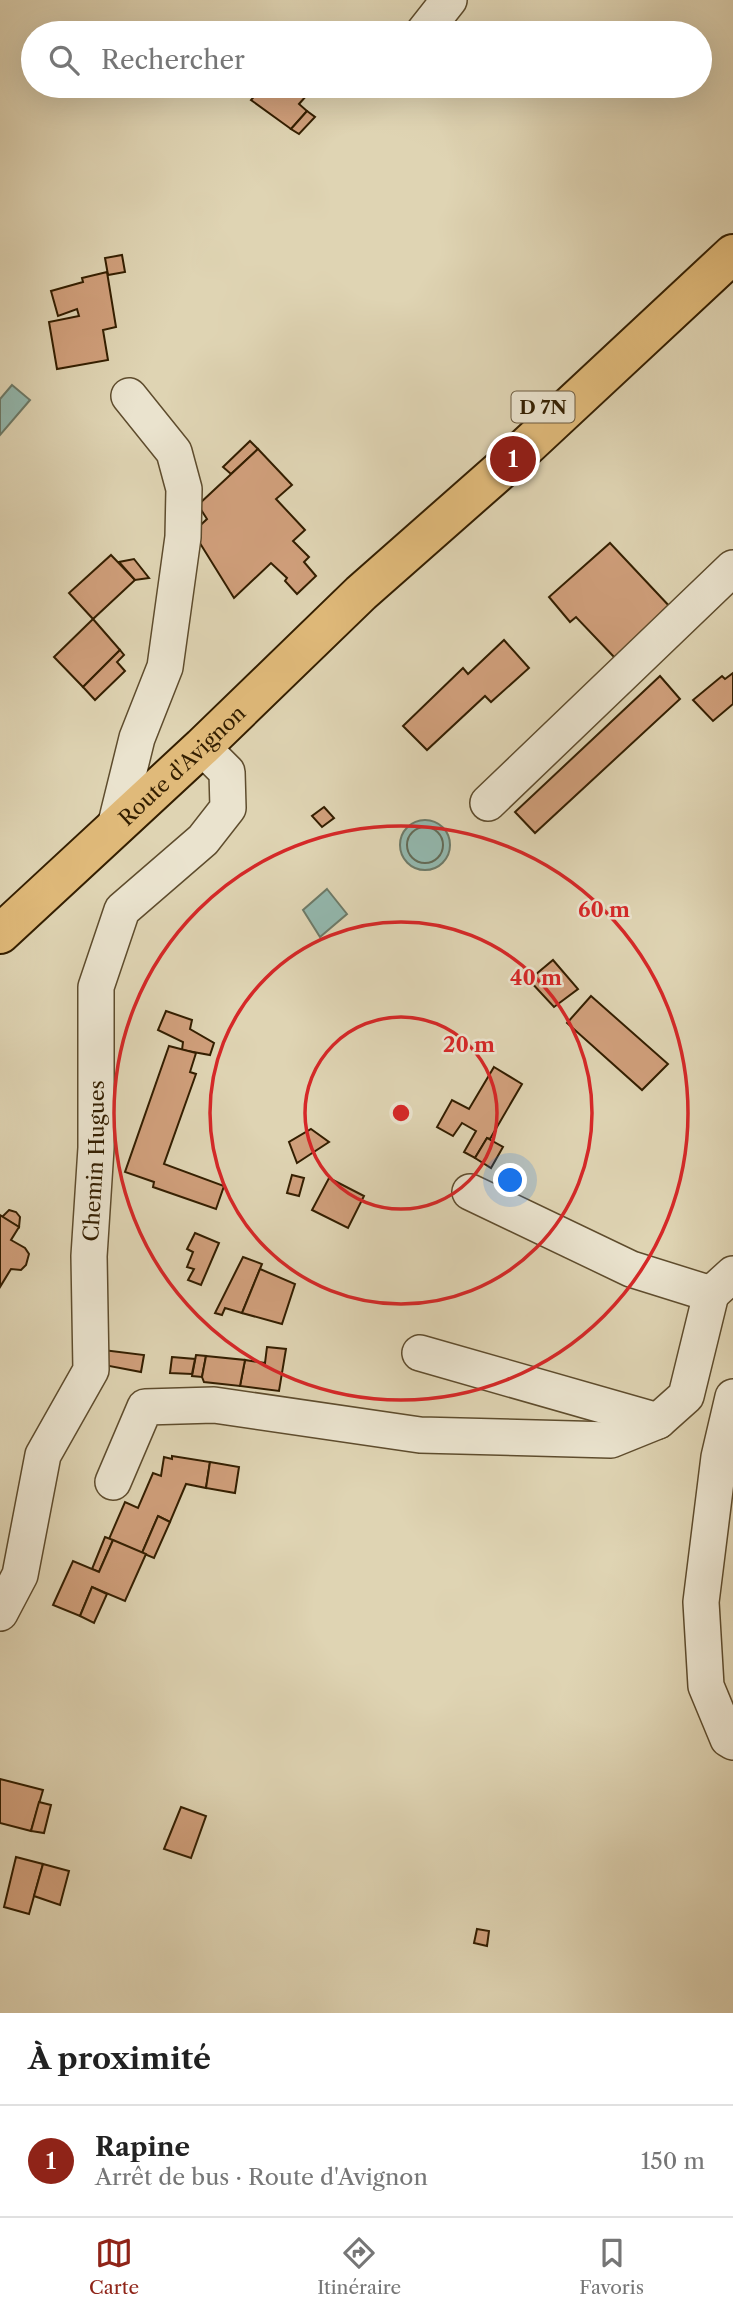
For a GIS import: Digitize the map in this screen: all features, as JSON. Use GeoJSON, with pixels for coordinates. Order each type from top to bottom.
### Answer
{"type":"FeatureCollection","features":[{"type":"Feature","properties":{"kind":"main road","name":"Route d'Avignon"},"geometry":{"type":"LineString","coordinates":[[0,934],[202,747],[361,593],[502,445],[733,228]]}},
{"type":"Feature","properties":{"kind":"main road","name":"Route d'Avignon"},"geometry":{"type":"LineString","coordinates":[[361,593],[513,459],[733,254]]}},
{"type":"Feature","properties":{"kind":"street"},"geometry":{"type":"LineString","coordinates":[[432,21],[449,0]]}},
{"type":"Feature","properties":{"kind":"street"},"geometry":{"type":"LineString","coordinates":[[115,827],[137,738],[165,667],[183,537],[184,489],[174,452],[129,396]]}},
{"type":"Feature","properties":{"kind":"street"},"geometry":{"type":"LineString","coordinates":[[488,803],[733,568]]}},
{"type":"Feature","properties":{"kind":"street","name":"Chemin Hugues"},"geometry":{"type":"LineString","coordinates":[[0,1613],[20,1575],[43,1455],[91,1370],[89,1256],[96,1148],[96,987],[122,910],[203,840],[228,808],[227,772],[202,747]]}},
{"type":"Feature","properties":{"kind":"street"},"geometry":{"type":"LineString","coordinates":[[113,1482],[145,1407],[214,1405],[420,1435],[595,1441],[611,1440],[658,1421],[686,1396],[722,1284],[631,1269],[470,1192]]}},
{"type":"Feature","properties":{"kind":"street"},"geometry":{"type":"LineString","coordinates":[[420,1353],[658,1421]]}},
{"type":"Feature","properties":{"kind":"street"},"geometry":{"type":"LineString","coordinates":[[733,1397],[719,1457],[701,1602],[706,1685],[728,1739],[733,1742]]}},
{"type":"Feature","properties":{"kind":"water"},"geometry":{"type":"Polygon","coordinates":[[[12,385],[30,400],[0,435],[0,399],[12,385]]]}},
{"type":"Feature","properties":{"kind":"water"},"geometry":{"type":"Polygon","coordinates":[[[425,820],[443,827],[450,845],[443,863],[425,870],[407,863],[400,845],[407,827],[425,820]]]}},
{"type":"Feature","properties":{"kind":"water"},"geometry":{"type":"Polygon","coordinates":[[[327,889],[347,914],[320,937],[303,910],[327,889]]]}},
{"type":"Feature","properties":{"kind":"building"},"geometry":{"type":"Polygon","coordinates":[[[304,98],[299,104],[307,111],[291,129],[251,100],[304,98]]]}},
{"type":"Feature","properties":{"kind":"building"},"geometry":{"type":"Polygon","coordinates":[[[307,111],[315,117],[299,134],[291,129],[307,111]]]}},
{"type":"Feature","properties":{"kind":"building"},"geometry":{"type":"Polygon","coordinates":[[[122,255],[125,272],[108,275],[105,258],[122,255]]]}},
{"type":"Feature","properties":{"kind":"building"},"geometry":{"type":"Polygon","coordinates":[[[107,272],[116,327],[103,330],[108,360],[57,369],[49,322],[79,316],[77,309],[58,316],[51,291],[83,282],[82,278],[107,272]]]}},
{"type":"Feature","properties":{"kind":"building"},"geometry":{"type":"Polygon","coordinates":[[[250,441],[258,449],[231,474],[223,467],[250,441]]]}},
{"type":"Feature","properties":{"kind":"building"},"geometry":{"type":"Polygon","coordinates":[[[258,449],[292,485],[276,499],[305,530],[293,541],[309,557],[304,562],[316,576],[297,594],[285,581],[287,578],[271,563],[234,598],[193,532],[207,519],[198,505],[258,449]]]}},
{"type":"Feature","properties":{"kind":"building"},"geometry":{"type":"Polygon","coordinates":[[[610,543],[672,609],[616,659],[576,617],[570,622],[549,597],[610,543]]]}},
{"type":"Feature","properties":{"kind":"building"},"geometry":{"type":"Polygon","coordinates":[[[111,555],[135,580],[93,619],[69,593],[111,555]]]}},
{"type":"Feature","properties":{"kind":"building"},"geometry":{"type":"Polygon","coordinates":[[[134,559],[149,578],[135,580],[119,562],[134,559]]]}},
{"type":"Feature","properties":{"kind":"building"},"geometry":{"type":"Polygon","coordinates":[[[93,619],[120,650],[83,687],[54,657],[93,619]]]}},
{"type":"Feature","properties":{"kind":"building"},"geometry":{"type":"Polygon","coordinates":[[[504,640],[529,668],[491,702],[485,696],[427,750],[403,726],[463,668],[468,674],[504,640]]]}},
{"type":"Feature","properties":{"kind":"building"},"geometry":{"type":"Polygon","coordinates":[[[120,650],[124,655],[117,662],[125,671],[95,700],[83,687],[120,650]]]}},
{"type":"Feature","properties":{"kind":"building"},"geometry":{"type":"Polygon","coordinates":[[[733,673],[733,704],[713,721],[693,700],[722,676],[725,679],[733,673]]]}},
{"type":"Feature","properties":{"kind":"building"},"geometry":{"type":"Polygon","coordinates":[[[660,676],[680,699],[535,833],[515,812],[660,676]]]}},
{"type":"Feature","properties":{"kind":"building"},"geometry":{"type":"Polygon","coordinates":[[[324,807],[334,818],[322,827],[312,816],[324,807]]]}},
{"type":"Feature","properties":{"kind":"building"},"geometry":{"type":"Polygon","coordinates":[[[553,960],[578,989],[554,1007],[529,980],[553,960]]]}},
{"type":"Feature","properties":{"kind":"building"},"geometry":{"type":"Polygon","coordinates":[[[591,996],[668,1064],[642,1090],[567,1023],[591,996]]]}},
{"type":"Feature","properties":{"kind":"building"},"geometry":{"type":"Polygon","coordinates":[[[166,1011],[192,1020],[190,1029],[214,1043],[210,1055],[182,1050],[183,1042],[158,1030],[166,1011]]]}},
{"type":"Feature","properties":{"kind":"building"},"geometry":{"type":"Polygon","coordinates":[[[169,1046],[196,1053],[190,1072],[196,1074],[164,1164],[224,1186],[216,1209],[153,1187],[154,1182],[125,1172],[169,1046]]]}},
{"type":"Feature","properties":{"kind":"building"},"geometry":{"type":"Polygon","coordinates":[[[494,1067],[522,1084],[490,1139],[487,1138],[475,1158],[464,1152],[476,1131],[462,1123],[453,1136],[437,1127],[452,1100],[469,1109],[494,1067]]]}},
{"type":"Feature","properties":{"kind":"building"},"geometry":{"type":"Polygon","coordinates":[[[311,1129],[329,1142],[297,1163],[289,1142],[311,1129]]]}},
{"type":"Feature","properties":{"kind":"building"},"geometry":{"type":"Polygon","coordinates":[[[487,1138],[503,1147],[491,1168],[475,1158],[487,1138]]]}},
{"type":"Feature","properties":{"kind":"building"},"geometry":{"type":"Polygon","coordinates":[[[292,1175],[304,1178],[299,1196],[287,1193],[292,1175]]]}},
{"type":"Feature","properties":{"kind":"building"},"geometry":{"type":"Polygon","coordinates":[[[329,1178],[364,1196],[348,1228],[312,1210],[329,1178]]]}},
{"type":"Feature","properties":{"kind":"building"},"geometry":{"type":"Polygon","coordinates":[[[9,1210],[20,1217],[19,1227],[2,1217],[9,1210]]]}},
{"type":"Feature","properties":{"kind":"building"},"geometry":{"type":"Polygon","coordinates":[[[0,1215],[19,1227],[11,1240],[25,1248],[29,1254],[26,1265],[21,1270],[11,1269],[0,1287],[0,1215]]]}},
{"type":"Feature","properties":{"kind":"building"},"geometry":{"type":"Polygon","coordinates":[[[195,1233],[219,1243],[201,1285],[188,1280],[194,1269],[187,1267],[193,1252],[187,1249],[195,1233]]]}},
{"type":"Feature","properties":{"kind":"building"},"geometry":{"type":"Polygon","coordinates":[[[243,1257],[262,1264],[242,1313],[225,1308],[222,1315],[215,1313],[243,1257]]]}},
{"type":"Feature","properties":{"kind":"building"},"geometry":{"type":"Polygon","coordinates":[[[260,1269],[295,1284],[282,1324],[242,1313],[260,1269]]]}},
{"type":"Feature","properties":{"kind":"building"},"geometry":{"type":"Polygon","coordinates":[[[267,1347],[286,1349],[279,1391],[240,1386],[245,1360],[265,1363],[267,1347]]]}},
{"type":"Feature","properties":{"kind":"building"},"geometry":{"type":"Polygon","coordinates":[[[103,1350],[144,1355],[141,1372],[104,1365],[103,1350]]]}},
{"type":"Feature","properties":{"kind":"building"},"geometry":{"type":"Polygon","coordinates":[[[196,1355],[206,1356],[202,1377],[192,1376],[196,1355]]]}},
{"type":"Feature","properties":{"kind":"building"},"geometry":{"type":"Polygon","coordinates":[[[206,1356],[245,1360],[240,1386],[204,1382],[202,1377],[206,1356]]]}},
{"type":"Feature","properties":{"kind":"building"},"geometry":{"type":"Polygon","coordinates":[[[172,1357],[195,1359],[192,1374],[170,1373],[172,1357]]]}},
{"type":"Feature","properties":{"kind":"building"},"geometry":{"type":"Polygon","coordinates":[[[172,1456],[210,1462],[206,1488],[186,1484],[170,1522],[158,1516],[142,1553],[109,1539],[125,1502],[138,1508],[153,1473],[161,1476],[164,1457],[172,1459],[172,1456]]]}},
{"type":"Feature","properties":{"kind":"building"},"geometry":{"type":"Polygon","coordinates":[[[210,1462],[239,1467],[235,1493],[206,1488],[210,1462]]]}},
{"type":"Feature","properties":{"kind":"building"},"geometry":{"type":"Polygon","coordinates":[[[158,1516],[170,1522],[154,1558],[142,1553],[158,1516]]]}},
{"type":"Feature","properties":{"kind":"building"},"geometry":{"type":"Polygon","coordinates":[[[105,1537],[113,1540],[99,1572],[92,1569],[105,1537]]]}},
{"type":"Feature","properties":{"kind":"building"},"geometry":{"type":"Polygon","coordinates":[[[113,1540],[146,1554],[125,1601],[92,1587],[80,1616],[53,1605],[73,1561],[99,1572],[113,1540]]]}},
{"type":"Feature","properties":{"kind":"building"},"geometry":{"type":"Polygon","coordinates":[[[92,1587],[107,1594],[94,1623],[80,1616],[92,1587]]]}},
{"type":"Feature","properties":{"kind":"building"},"geometry":{"type":"Polygon","coordinates":[[[0,1779],[43,1790],[31,1831],[0,1823],[0,1779]]]}},
{"type":"Feature","properties":{"kind":"building"},"geometry":{"type":"Polygon","coordinates":[[[39,1802],[51,1805],[44,1833],[31,1831],[39,1802]]]}},
{"type":"Feature","properties":{"kind":"building"},"geometry":{"type":"Polygon","coordinates":[[[181,1807],[206,1816],[191,1858],[164,1849],[181,1807]]]}},
{"type":"Feature","properties":{"kind":"building"},"geometry":{"type":"Polygon","coordinates":[[[16,1857],[43,1864],[29,1914],[4,1907],[16,1857]]]}},
{"type":"Feature","properties":{"kind":"building"},"geometry":{"type":"Polygon","coordinates":[[[43,1864],[69,1871],[60,1905],[34,1896],[43,1864]]]}},
{"type":"Feature","properties":{"kind":"building"},"geometry":{"type":"Polygon","coordinates":[[[477,1929],[489,1931],[487,1946],[474,1943],[477,1929]]]}},
{"type":"Feature","properties":{"kind":"place","name":"Rapine"},"geometry":{"type":"Point","coordinates":[513,459]}}]}
